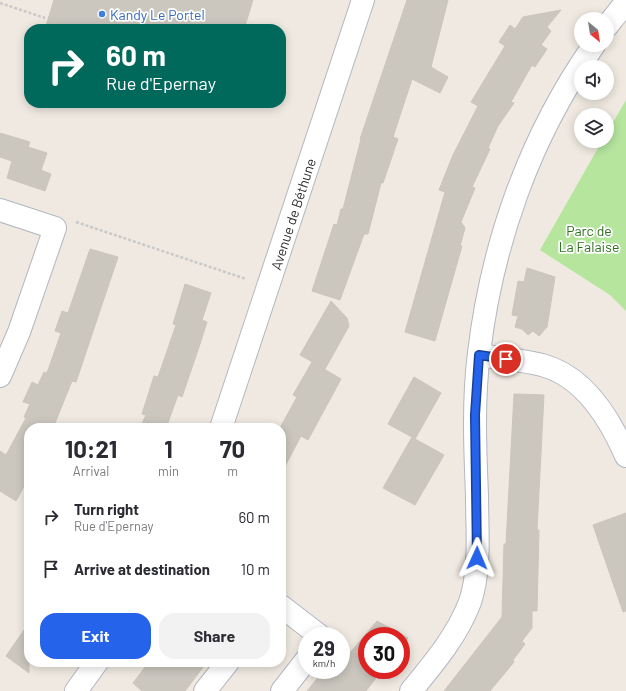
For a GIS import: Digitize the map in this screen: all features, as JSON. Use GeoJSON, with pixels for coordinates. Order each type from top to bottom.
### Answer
{"type":"FeatureCollection","features":[{"type":"Feature","properties":{"kind":"street","name":"Avenue de Béthune"},"geometry":{"type":"LineString","coordinates":[[223,423],[364,0]]}},
{"type":"Feature","properties":{"kind":"street"},"geometry":{"type":"LineString","coordinates":[[614,17],[626,2]]}},
{"type":"Feature","properties":{"kind":"street"},"geometry":{"type":"LineString","coordinates":[[411,691],[451,640],[466,612],[474,589],[477,558],[475,423],[479,355],[490,287],[512,204],[547,121],[575,72],[589,52]]}},
{"type":"Feature","properties":{"kind":"street"},"geometry":{"type":"LineString","coordinates":[[0,210],[55,228],[19,332],[0,376]]}},
{"type":"Feature","properties":{"kind":"street"},"geometry":{"type":"LineString","coordinates":[[479,355],[542,365],[565,374],[585,391],[606,417],[626,456]]}},
{"type":"Feature","properties":{"kind":"street"},"geometry":{"type":"LineString","coordinates":[[286,610],[308,627]]}},
{"type":"Feature","properties":{"kind":"street"},"geometry":{"type":"LineString","coordinates":[[76,691],[93,667]]}},
{"type":"Feature","properties":{"kind":"street"},"geometry":{"type":"LineString","coordinates":[[206,691],[224,667]]}},
{"type":"Feature","properties":{"kind":"street"},"geometry":{"type":"LineString","coordinates":[[282,691],[298,670]]}},
{"type":"Feature","properties":{"kind":"path"},"geometry":{"type":"LineString","coordinates":[[0,3],[45,18]]}},
{"type":"Feature","properties":{"kind":"path"},"geometry":{"type":"LineString","coordinates":[[55,228],[59,216],[269,286]]}},
{"type":"Feature","properties":{"kind":"green space","name":"Parc de La Falaise"},"geometry":{"type":"Polygon","coordinates":[[[626,100],[626,311],[610,295],[540,250],[598,148],[614,148],[614,121],[626,100]]]}},
{"type":"Feature","properties":{"kind":"building"},"geometry":{"type":"Polygon","coordinates":[[[54,0],[253,0],[246,24],[47,24],[54,0]]]}},
{"type":"Feature","properties":{"kind":"building"},"geometry":{"type":"Polygon","coordinates":[[[407,0],[448,0],[431,67],[448,77],[440,93],[412,79],[393,137],[398,139],[383,183],[381,183],[368,234],[364,234],[340,300],[312,291],[334,224],[337,225],[341,209],[343,209],[360,139],[407,0]]]}},
{"type":"Feature","properties":{"kind":"building"},"geometry":{"type":"Polygon","coordinates":[[[561,10],[547,27],[551,31],[541,45],[547,49],[535,67],[532,65],[511,102],[514,103],[498,126],[488,148],[490,149],[472,187],[475,188],[461,222],[465,228],[460,246],[462,246],[435,341],[405,332],[445,192],[439,190],[453,155],[478,106],[471,102],[505,46],[499,42],[510,25],[515,29],[523,17],[561,10]]]}},
{"type":"Feature","properties":{"kind":"building"},"geometry":{"type":"Polygon","coordinates":[[[0,133],[30,142],[28,147],[47,153],[41,170],[51,174],[45,191],[7,178],[12,161],[0,157],[0,133]]]}},
{"type":"Feature","properties":{"kind":"building"},"geometry":{"type":"Polygon","coordinates":[[[90,249],[118,257],[76,382],[72,381],[55,423],[24,423],[24,486],[16,501],[0,491],[0,451],[6,455],[26,418],[24,417],[30,404],[23,402],[32,382],[38,385],[44,372],[47,373],[61,333],[55,331],[62,311],[68,313],[90,249]]]}},
{"type":"Feature","properties":{"kind":"building"},"geometry":{"type":"Polygon","coordinates":[[[527,268],[555,277],[547,327],[539,336],[533,331],[528,335],[522,329],[515,327],[518,316],[512,315],[518,281],[524,282],[527,268]]]}},
{"type":"Feature","properties":{"kind":"building"},"geometry":{"type":"Polygon","coordinates":[[[185,284],[211,293],[202,320],[207,322],[182,397],[178,395],[168,423],[142,423],[146,415],[142,414],[154,376],[158,377],[176,325],[173,324],[185,284]]]}},
{"type":"Feature","properties":{"kind":"building"},"geometry":{"type":"Polygon","coordinates":[[[331,301],[347,318],[349,326],[325,369],[300,355],[331,301]]]}},
{"type":"Feature","properties":{"kind":"building"},"geometry":{"type":"Polygon","coordinates":[[[312,362],[341,379],[308,440],[301,436],[286,464],[286,423],[283,423],[297,397],[293,395],[312,362]]]}},
{"type":"Feature","properties":{"kind":"building"},"geometry":{"type":"Polygon","coordinates":[[[414,377],[441,393],[415,439],[444,455],[415,505],[383,488],[412,437],[388,424],[414,377]]]}},
{"type":"Feature","properties":{"kind":"building"},"geometry":{"type":"Polygon","coordinates":[[[514,394],[544,395],[537,530],[539,530],[537,611],[532,611],[532,628],[522,641],[525,644],[513,660],[514,662],[490,691],[444,691],[502,617],[504,544],[506,544],[514,394]]]}},
{"type":"Feature","properties":{"kind":"building"},"geometry":{"type":"Polygon","coordinates":[[[626,513],[626,611],[623,612],[593,525],[626,513]]]}},
{"type":"Feature","properties":{"kind":"building"},"geometry":{"type":"Polygon","coordinates":[[[377,621],[388,627],[372,627],[377,621]]]}},
{"type":"Feature","properties":{"kind":"building"},"geometry":{"type":"Polygon","coordinates":[[[24,630],[24,667],[29,667],[29,673],[6,656],[24,630]]]}},
{"type":"Feature","properties":{"kind":"building"},"geometry":{"type":"Polygon","coordinates":[[[358,643],[358,679],[375,679],[366,691],[307,691],[317,679],[350,679],[350,653],[358,643]]]}},
{"type":"Feature","properties":{"kind":"building"},"geometry":{"type":"Polygon","coordinates":[[[145,667],[203,667],[185,691],[142,691],[133,683],[145,667]]]}},
{"type":"Feature","properties":{"kind":"place","name":"Kandy Le Portel"},"geometry":{"type":"Point","coordinates":[102,14]}},
{"type":"Feature","properties":{"kind":"route"},"geometry":{"type":"LineString","coordinates":[[477,558],[478,529],[475,415],[479,355],[506,359]]}}]}
